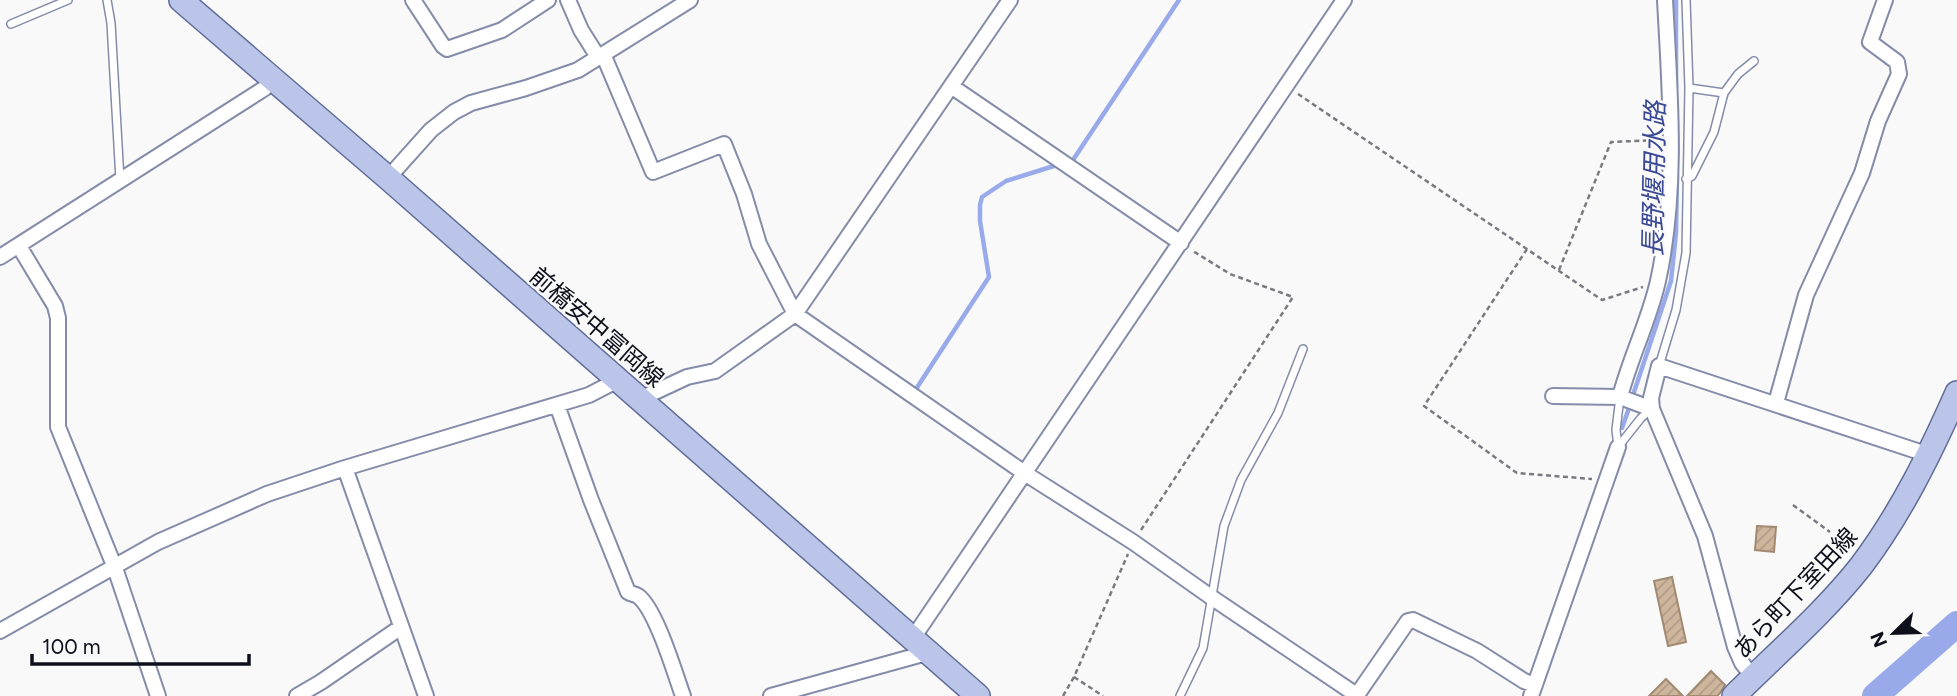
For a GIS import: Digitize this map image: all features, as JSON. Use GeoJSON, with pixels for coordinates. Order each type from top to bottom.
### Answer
{"type":"FeatureCollection","features":[{"type":"Feature","properties":{"kind":"main road","name":"前橋安中富岡線"},"geometry":{"type":"LineString","coordinates":[[181,0],[978,696]]}},
{"type":"Feature","properties":{"kind":"main road","name":"あら町下室田線"},"geometry":{"type":"LineString","coordinates":[[1734,696],[1826,605],[1859,568],[1887,530],[1954,408]]}},
{"type":"Feature","properties":{"kind":"street"},"geometry":{"type":"LineString","coordinates":[[413,0],[447,49],[502,30],[548,0]]}},
{"type":"Feature","properties":{"kind":"street"},"geometry":{"type":"LineString","coordinates":[[568,0],[581,30],[601,56],[653,172],[724,144],[744,194],[759,244],[794,314],[1026,474],[1133,542],[1357,696],[1408,621],[1413,620],[1477,651],[1524,681],[1533,690],[1618,447]]}},
{"type":"Feature","properties":{"kind":"street"},"geometry":{"type":"LineString","coordinates":[[388,178],[431,130],[454,111],[471,103],[578,70],[690,0]]}},
{"type":"Feature","properties":{"kind":"street"},"geometry":{"type":"LineString","coordinates":[[640,399],[687,377],[715,371],[794,314],[1010,0]]}},
{"type":"Feature","properties":{"kind":"street"},"geometry":{"type":"LineString","coordinates":[[771,696],[921,645],[1026,474],[1344,0]]}},
{"type":"Feature","properties":{"kind":"street"},"geometry":{"type":"LineString","coordinates":[[1620,397],[1657,284],[1668,221],[1670,139],[1665,0]]}},
{"type":"Feature","properties":{"kind":"street"},"geometry":{"type":"LineString","coordinates":[[1776,403],[1806,295],[1862,173],[1878,121],[1899,74],[1897,62],[1870,42],[1885,0]]}},
{"type":"Feature","properties":{"kind":"street"},"geometry":{"type":"LineString","coordinates":[[0,257],[265,88],[272,80]]}},
{"type":"Feature","properties":{"kind":"street"},"geometry":{"type":"LineString","coordinates":[[951,86],[1181,243]]}},
{"type":"Feature","properties":{"kind":"street"},"geometry":{"type":"LineString","coordinates":[[19,246],[55,306],[58,318],[58,427],[115,568],[158,696]]}},
{"type":"Feature","properties":{"kind":"street"},"geometry":{"type":"LineString","coordinates":[[1753,677],[1742,663],[1735,647],[1705,536],[1652,409],[1651,398],[1659,366],[1929,455]]}},
{"type":"Feature","properties":{"kind":"street"},"geometry":{"type":"LineString","coordinates":[[1,628],[115,568],[158,542],[255,500],[345,468],[589,395],[618,380]]}},
{"type":"Feature","properties":{"kind":"street"},"geometry":{"type":"LineString","coordinates":[[1553,396],[1620,397],[1652,409]]}},
{"type":"Feature","properties":{"kind":"street"},"geometry":{"type":"LineString","coordinates":[[557,405],[628,592],[638,597],[649,611],[665,645],[683,696]]}},
{"type":"Feature","properties":{"kind":"street"},"geometry":{"type":"LineString","coordinates":[[345,468],[426,696]]}},
{"type":"Feature","properties":{"kind":"street"},"geometry":{"type":"LineString","coordinates":[[296,696],[401,627]]}},
{"type":"Feature","properties":{"kind":"lane"},"geometry":{"type":"LineString","coordinates":[[11,24],[68,0]]}},
{"type":"Feature","properties":{"kind":"lane"},"geometry":{"type":"LineString","coordinates":[[107,0],[111,23],[120,180]]}},
{"type":"Feature","properties":{"kind":"lane"},"geometry":{"type":"LineString","coordinates":[[1659,366],[1683,278],[1686,253],[1689,88],[1686,0]]}},
{"type":"Feature","properties":{"kind":"lane"},"geometry":{"type":"LineString","coordinates":[[1686,179],[1692,176],[1714,132],[1724,93],[1738,74],[1754,61]]}},
{"type":"Feature","properties":{"kind":"lane"},"geometry":{"type":"LineString","coordinates":[[1689,88],[1724,93]]}},
{"type":"Feature","properties":{"kind":"lane"},"geometry":{"type":"LineString","coordinates":[[1180,696],[1203,648],[1224,526],[1241,480],[1278,413],[1303,349]]}},
{"type":"Feature","properties":{"kind":"lane"},"geometry":{"type":"LineString","coordinates":[[1618,447],[1616,430],[1620,397]]}},
{"type":"Feature","properties":{"kind":"lane"},"geometry":{"type":"LineString","coordinates":[[1618,447],[1640,418],[1652,409]]}},
{"type":"Feature","properties":{"kind":"path"},"geometry":{"type":"LineString","coordinates":[[1287,86],[1602,300],[1657,284]]}},
{"type":"Feature","properties":{"kind":"path"},"geometry":{"type":"LineString","coordinates":[[1559,270],[1611,142],[1670,139]]}},
{"type":"Feature","properties":{"kind":"path"},"geometry":{"type":"LineString","coordinates":[[1063,696],[1074,677],[1133,542],[1293,297],[1230,274],[1181,243]]}},
{"type":"Feature","properties":{"kind":"path"},"geometry":{"type":"LineString","coordinates":[[1527,249],[1424,406],[1517,473],[1606,481]]}},
{"type":"Feature","properties":{"kind":"path"},"geometry":{"type":"LineString","coordinates":[[1793,505],[1830,532]]}},
{"type":"Feature","properties":{"kind":"path"},"geometry":{"type":"LineString","coordinates":[[1074,677],[1102,696]]}},
{"type":"Feature","properties":{"kind":"building"},"geometry":{"type":"Polygon","coordinates":[[[1757,526],[1776,527],[1774,552],[1755,550],[1757,526]]]}},
{"type":"Feature","properties":{"kind":"building"},"geometry":{"type":"Polygon","coordinates":[[[1672,577],[1686,642],[1668,646],[1654,581],[1672,577]]]}},
{"type":"Feature","properties":{"kind":"building"},"geometry":{"type":"Polygon","coordinates":[[[1711,671],[1725,685],[1720,693],[1717,696],[1687,696],[1711,671]]]}},
{"type":"Feature","properties":{"kind":"building"},"geometry":{"type":"Polygon","coordinates":[[[1666,679],[1683,696],[1649,696],[1666,679]]]}},
{"type":"Feature","properties":{"kind":"waterway"},"geometry":{"type":"LineString","coordinates":[[1073,160],[1179,0]]}},
{"type":"Feature","properties":{"kind":"waterway","name":"長野堰用水路"},"geometry":{"type":"LineString","coordinates":[[1676,0],[1676,89]]}},
{"type":"Feature","properties":{"kind":"waterway"},"geometry":{"type":"LineString","coordinates":[[916,389],[989,277],[980,221],[982,197],[1006,181],[1057,165]]}},
{"type":"Feature","properties":{"kind":"waterway","name":"長野堰用水路"},"geometry":{"type":"LineString","coordinates":[[1633,395],[1671,281],[1676,233],[1677,175]]}},
{"type":"Feature","properties":{"kind":"waterway","name":"長野堰用水路"},"geometry":{"type":"LineString","coordinates":[[1622,428],[1629,408]]}},
{"type":"Feature","properties":{"kind":"waterway"},"geometry":{"type":"LineString","coordinates":[[1875,696],[1957,624]]}}]}
